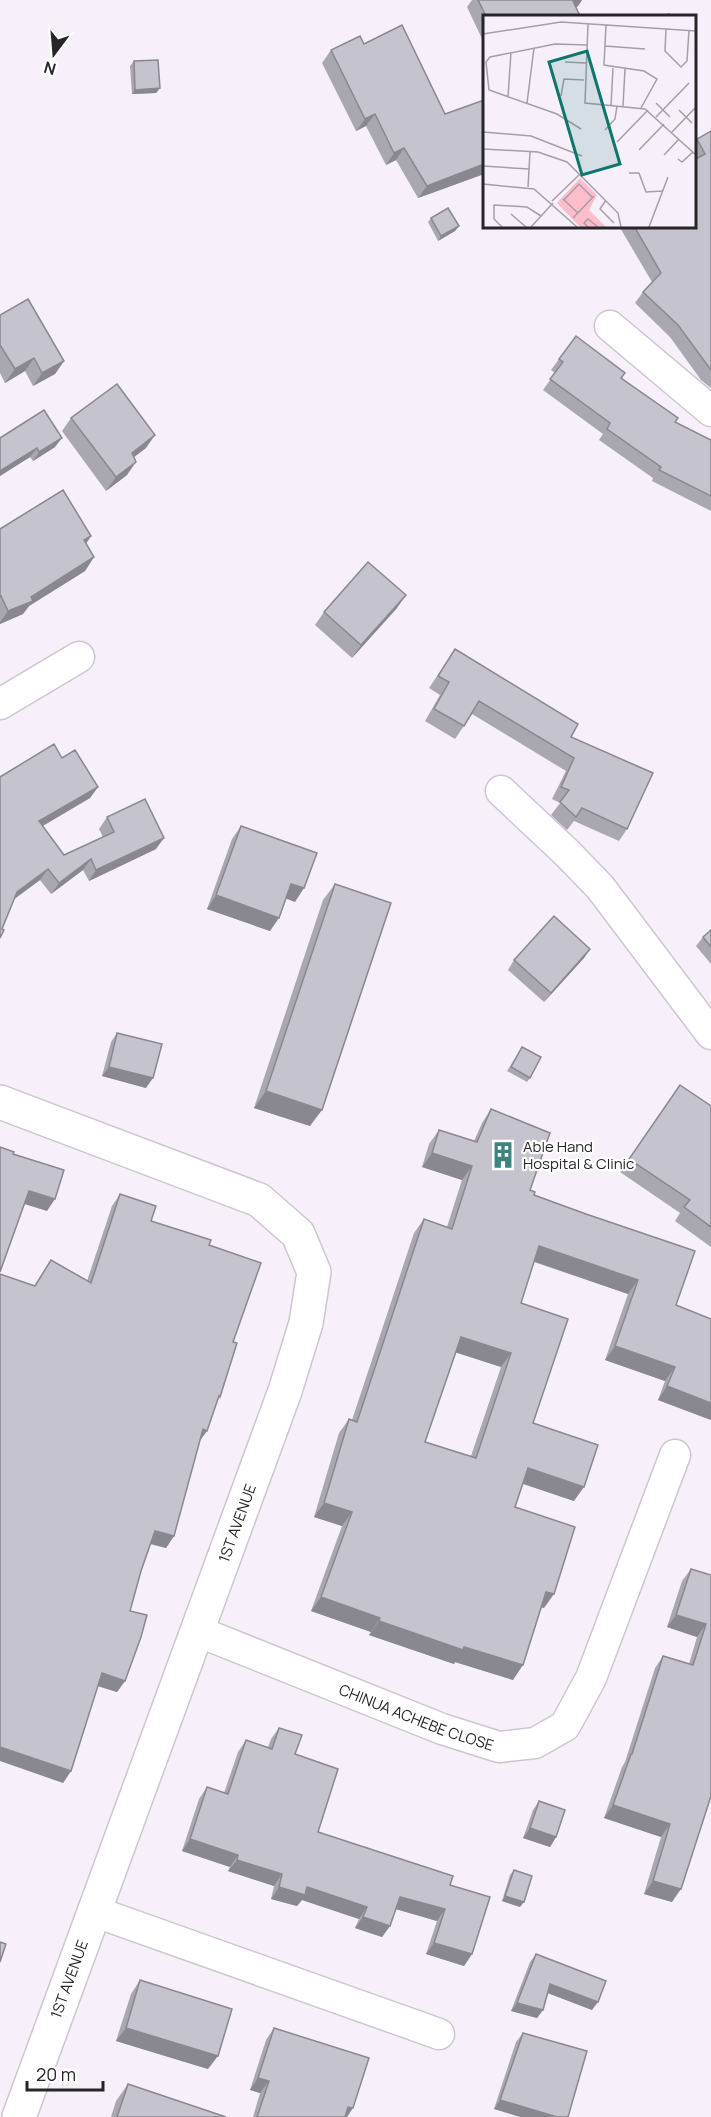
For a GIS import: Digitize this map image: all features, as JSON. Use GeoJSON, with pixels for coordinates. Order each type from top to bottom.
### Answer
{"type":"FeatureCollection","features":[{"type":"Feature","properties":{"kind":"street"},"geometry":{"type":"LineString","coordinates":[[610,326],[711,411]]}},
{"type":"Feature","properties":{"kind":"street"},"geometry":{"type":"LineString","coordinates":[[0,704],[79,657]]}},
{"type":"Feature","properties":{"kind":"street"},"geometry":{"type":"LineString","coordinates":[[501,791],[600,887],[711,1034]]}},
{"type":"Feature","properties":{"kind":"street","name":"1ST AVENUE"},"geometry":{"type":"LineString","coordinates":[[0,1102],[259,1200],[298,1234],[314,1272],[306,1323],[285,1391],[19,2117]]}},
{"type":"Feature","properties":{"kind":"street","name":"CHINUA ACHEBE CLOSE"},"geometry":{"type":"LineString","coordinates":[[197,1631],[442,1729],[499,1747],[535,1743],[565,1726],[591,1678],[675,1455]]}},
{"type":"Feature","properties":{"kind":"street"},"geometry":{"type":"LineString","coordinates":[[93,1911],[439,2034]]}},
{"type":"Feature","properties":{"kind":"building"},"geometry":{"type":"Polygon","coordinates":[[[478,0],[574,0],[580,15],[486,15],[478,0]]]}},
{"type":"Feature","properties":{"kind":"building"},"geometry":{"type":"Polygon","coordinates":[[[402,25],[445,114],[483,100],[483,164],[427,186],[404,148],[394,153],[375,114],[365,119],[331,50],[360,36],[364,44],[402,25]]]}},
{"type":"Feature","properties":{"kind":"building"},"geometry":{"type":"Polygon","coordinates":[[[158,60],[160,88],[135,90],[134,61],[158,60]]]}},
{"type":"Feature","properties":{"kind":"building"},"geometry":{"type":"Polygon","coordinates":[[[711,131],[711,370],[678,325],[643,292],[661,273],[635,228],[696,228],[696,159],[705,154],[697,139],[711,131]]]}},
{"type":"Feature","properties":{"kind":"building"},"geometry":{"type":"Polygon","coordinates":[[[448,208],[459,226],[441,236],[431,218],[448,208]]]}},
{"type":"Feature","properties":{"kind":"building"},"geometry":{"type":"Polygon","coordinates":[[[28,299],[64,361],[42,373],[34,358],[15,369],[0,345],[0,315],[28,299]]]}},
{"type":"Feature","properties":{"kind":"building"},"geometry":{"type":"Polygon","coordinates":[[[576,336],[625,373],[621,378],[678,418],[675,422],[711,440],[711,496],[659,470],[661,467],[607,429],[610,423],[550,379],[563,362],[559,359],[576,336]]]}},
{"type":"Feature","properties":{"kind":"building"},"geometry":{"type":"Polygon","coordinates":[[[117,384],[155,435],[132,453],[136,462],[116,477],[71,418],[117,384]]]}},
{"type":"Feature","properties":{"kind":"building"},"geometry":{"type":"Polygon","coordinates":[[[44,410],[62,438],[39,452],[37,448],[0,471],[0,438],[44,410]]]}},
{"type":"Feature","properties":{"kind":"building"},"geometry":{"type":"Polygon","coordinates":[[[63,490],[91,536],[84,540],[94,557],[31,597],[33,601],[8,611],[0,597],[0,529],[63,490]]]}},
{"type":"Feature","properties":{"kind":"building"},"geometry":{"type":"Polygon","coordinates":[[[368,562],[406,595],[361,645],[324,612],[368,562]]]}},
{"type":"Feature","properties":{"kind":"building"},"geometry":{"type":"Polygon","coordinates":[[[455,649],[578,724],[571,737],[653,773],[627,829],[582,808],[576,817],[560,802],[569,790],[561,787],[574,758],[479,701],[464,726],[434,709],[449,682],[438,676],[455,649]]]}},
{"type":"Feature","properties":{"kind":"building"},"geometry":{"type":"Polygon","coordinates":[[[54,744],[62,758],[75,750],[98,787],[39,821],[64,855],[114,832],[107,817],[145,799],[164,838],[96,870],[91,859],[59,883],[48,869],[17,892],[0,938],[0,777],[54,744]]]}},
{"type":"Feature","properties":{"kind":"building"},"geometry":{"type":"Polygon","coordinates":[[[241,826],[317,853],[304,888],[291,884],[279,918],[216,895],[241,826]]]}},
{"type":"Feature","properties":{"kind":"building"},"geometry":{"type":"Polygon","coordinates":[[[335,884],[391,903],[322,1110],[266,1091],[335,884]]]}},
{"type":"Feature","properties":{"kind":"building"},"geometry":{"type":"Polygon","coordinates":[[[554,916],[590,949],[551,993],[514,960],[554,916]]]}},
{"type":"Feature","properties":{"kind":"building"},"geometry":{"type":"Polygon","coordinates":[[[711,930],[711,947],[703,937],[711,930]]]}},
{"type":"Feature","properties":{"kind":"building"},"geometry":{"type":"Polygon","coordinates":[[[117,1033],[162,1044],[153,1078],[109,1067],[117,1033]]]}},
{"type":"Feature","properties":{"kind":"building"},"geometry":{"type":"Polygon","coordinates":[[[522,1047],[541,1057],[530,1078],[511,1067],[522,1047]]]}},
{"type":"Feature","properties":{"kind":"building"},"geometry":{"type":"Polygon","coordinates":[[[680,1085],[711,1106],[711,1227],[684,1207],[690,1200],[629,1159],[680,1085]]]}},
{"type":"Feature","properties":{"kind":"building"},"geometry":{"type":"Polygon","coordinates":[[[491,1109],[550,1133],[530,1190],[535,1192],[534,1195],[695,1251],[676,1305],[711,1319],[711,1403],[667,1386],[675,1367],[615,1346],[638,1280],[539,1246],[521,1303],[568,1319],[533,1423],[598,1445],[584,1487],[528,1468],[515,1507],[575,1527],[554,1594],[546,1592],[523,1665],[464,1647],[463,1650],[379,1621],[380,1618],[321,1597],[352,1512],[324,1503],[349,1419],[357,1422],[424,1219],[452,1229],[472,1166],[432,1153],[439,1130],[477,1142],[491,1109]],[[461,1337],[425,1442],[476,1458],[511,1353],[461,1337]]]}},
{"type":"Feature","properties":{"kind":"building"},"geometry":{"type":"Polygon","coordinates":[[[0,1147],[14,1152],[13,1154],[64,1170],[55,1199],[29,1191],[0,1272],[0,1147]]]}},
{"type":"Feature","properties":{"kind":"building"},"geometry":{"type":"Polygon","coordinates":[[[120,1194],[156,1206],[151,1221],[211,1240],[209,1245],[261,1263],[233,1342],[237,1343],[220,1397],[207,1431],[203,1429],[174,1536],[155,1531],[141,1571],[130,1611],[147,1615],[125,1681],[102,1673],[71,1771],[0,1747],[0,1274],[35,1286],[51,1260],[91,1283],[120,1194]]]}},
{"type":"Feature","properties":{"kind":"building"},"geometry":{"type":"Polygon","coordinates":[[[691,1569],[711,1575],[711,1796],[681,1889],[653,1881],[670,1824],[613,1805],[663,1656],[693,1665],[706,1624],[676,1615],[691,1569]]]}},
{"type":"Feature","properties":{"kind":"building"},"geometry":{"type":"Polygon","coordinates":[[[279,1728],[302,1735],[295,1754],[338,1769],[318,1832],[453,1876],[450,1885],[490,1897],[472,1954],[434,1943],[445,1909],[400,1897],[390,1926],[363,1917],[367,1907],[307,1887],[305,1895],[279,1887],[282,1874],[237,1860],[238,1855],[190,1839],[207,1787],[228,1794],[246,1740],[272,1749],[279,1728]]]}},
{"type":"Feature","properties":{"kind":"building"},"geometry":{"type":"Polygon","coordinates":[[[539,1801],[565,1810],[556,1837],[530,1828],[539,1801]]]}},
{"type":"Feature","properties":{"kind":"building"},"geometry":{"type":"Polygon","coordinates":[[[514,1870],[532,1876],[524,1902],[505,1896],[514,1870]]]}},
{"type":"Feature","properties":{"kind":"building"},"geometry":{"type":"Polygon","coordinates":[[[0,1942],[6,1944],[0,1962],[0,1942]]]}},
{"type":"Feature","properties":{"kind":"building"},"geometry":{"type":"Polygon","coordinates":[[[536,1954],[606,1981],[598,2002],[550,1984],[543,2010],[517,2003],[536,1954]]]}},
{"type":"Feature","properties":{"kind":"building"},"geometry":{"type":"Polygon","coordinates":[[[140,1980],[232,2009],[218,2056],[126,2028],[140,1980]]]}},
{"type":"Feature","properties":{"kind":"building"},"geometry":{"type":"Polygon","coordinates":[[[274,2028],[369,2058],[353,2108],[348,2107],[345,2117],[257,2117],[269,2081],[258,2078],[274,2028]]]}},
{"type":"Feature","properties":{"kind":"building"},"geometry":{"type":"Polygon","coordinates":[[[523,2033],[587,2051],[568,2117],[557,2117],[500,2100],[523,2033]]]}},
{"type":"Feature","properties":{"kind":"building"},"geometry":{"type":"Polygon","coordinates":[[[128,2084],[226,2117],[117,2117],[128,2084]]]}},
{"type":"Feature","properties":{"kind":"place","name":"Able Hand Hospital & Clinic"},"geometry":{"type":"Point","coordinates":[503,1155]}}]}
